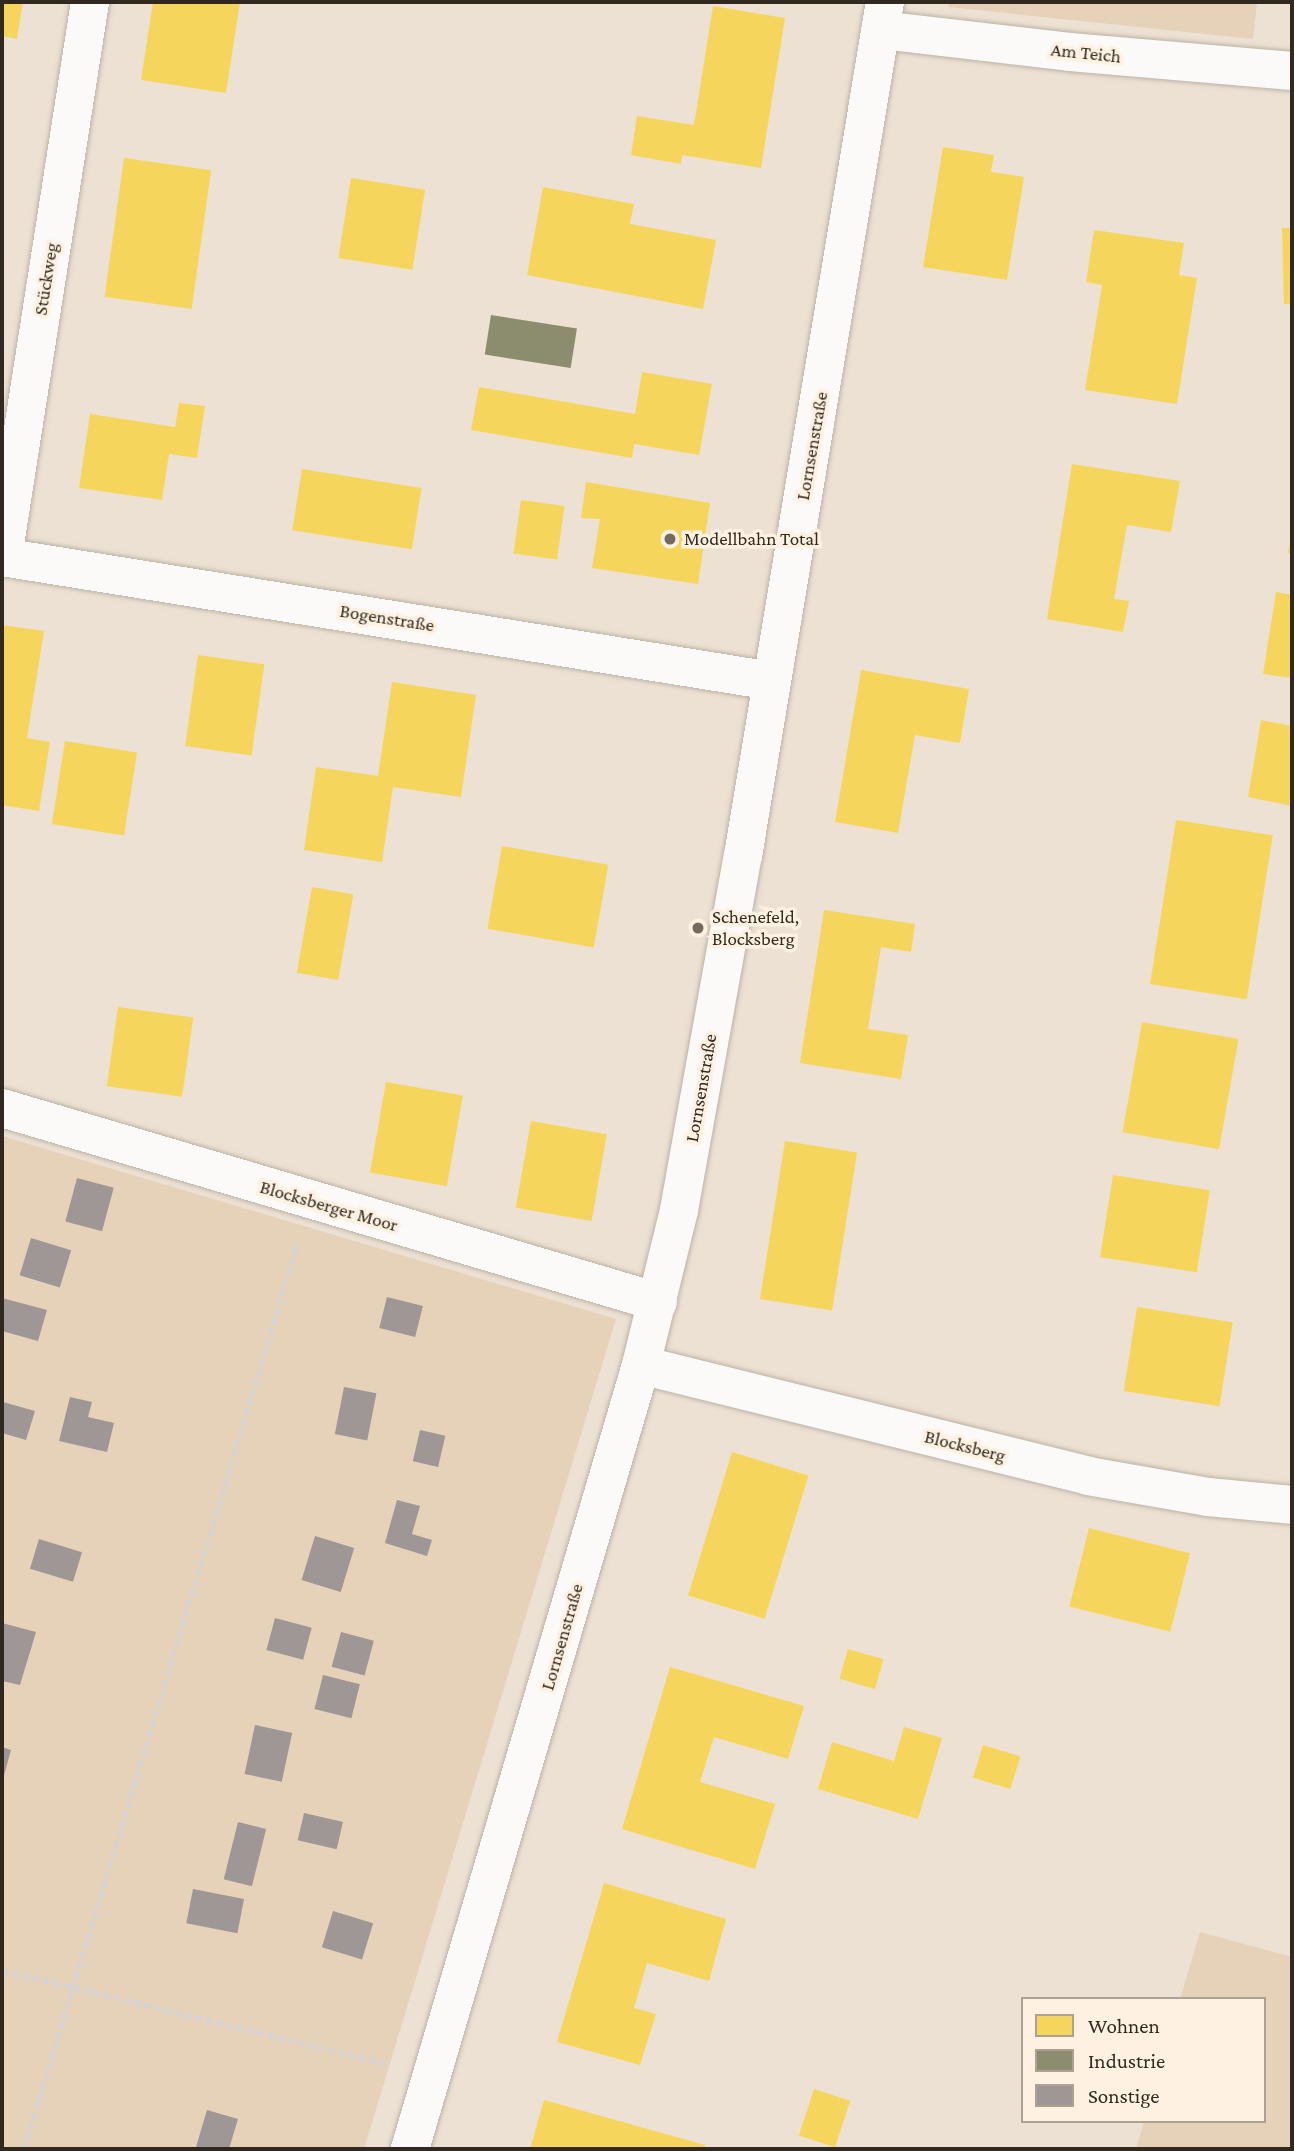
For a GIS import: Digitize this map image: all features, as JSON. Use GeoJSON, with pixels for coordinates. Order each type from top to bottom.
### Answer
{"type":"FeatureCollection","features":[{"type":"Feature","properties":{"kind":"street","name":"Stückweg"},"geometry":{"type":"LineString","coordinates":[[2,557],[90,2]]}},
{"type":"Feature","properties":{"kind":"street","name":"Am Teich"},"geometry":{"type":"LineString","coordinates":[[883,16],[1164,61],[1292,71]]}},
{"type":"Feature","properties":{"kind":"street","name":"Lornsenstraße"},"geometry":{"type":"LineString","coordinates":[[410,2149],[658,1302],[704,1072],[883,16]]}},
{"type":"Feature","properties":{"kind":"street","name":"Bogenstraße"},"geometry":{"type":"LineString","coordinates":[[2,557],[772,681]]}},
{"type":"Feature","properties":{"kind":"street","name":"Blocksberger Moor"},"geometry":{"type":"LineString","coordinates":[[2,1108],[658,1302]]}},
{"type":"Feature","properties":{"kind":"street","name":"Blocksberg"},"geometry":{"type":"LineString","coordinates":[[641,1365],[1088,1476],[1208,1497],[1292,1505]]}},
{"type":"Feature","properties":{"kind":"path"},"geometry":{"type":"LineString","coordinates":[[24,2149],[310,1201]]}},
{"type":"Feature","properties":{"kind":"path"},"geometry":{"type":"LineString","coordinates":[[2,1970],[396,2066]]}},
{"type":"Feature","properties":{"kind":"shaded area"},"geometry":{"type":"Polygon","coordinates":[[[949,2],[1257,2],[1253,39],[948,7],[949,2]]]}},
{"type":"Feature","properties":{"kind":"shaded area"},"geometry":{"type":"Polygon","coordinates":[[[2,1136],[616,1319],[364,2149],[2,2149],[2,1136]]]}},
{"type":"Feature","properties":{"kind":"shaded area"},"geometry":{"type":"Polygon","coordinates":[[[1200,1932],[1292,1957],[1292,2149],[1136,2149],[1143,2123],[1266,2123],[1266,1997],[1181,1997],[1200,1932]]]}},
{"type":"Feature","properties":{"kind":"building: Wohnen"},"geometry":{"type":"Polygon","coordinates":[[[2,2],[23,2],[17,39],[2,36],[2,2]]]}},
{"type":"Feature","properties":{"kind":"building: Wohnen"},"geometry":{"type":"Polygon","coordinates":[[[153,2],[240,2],[226,93],[141,80],[153,2]]]}},
{"type":"Feature","properties":{"kind":"building: Wohnen"},"geometry":{"type":"Polygon","coordinates":[[[713,6],[785,18],[761,168],[682,155],[681,164],[631,155],[637,116],[694,125],[713,6]]]}},
{"type":"Feature","properties":{"kind":"building: Wohnen"},"geometry":{"type":"Polygon","coordinates":[[[943,147],[994,155],[991,172],[1024,177],[1007,280],[923,267],[943,147]]]}},
{"type":"Feature","properties":{"kind":"building: Wohnen"},"geometry":{"type":"Polygon","coordinates":[[[124,158],[211,170],[192,309],[105,297],[124,158]]]}},
{"type":"Feature","properties":{"kind":"building: Wohnen"},"geometry":{"type":"Polygon","coordinates":[[[351,178],[425,190],[412,270],[338,258],[351,178]]]}},
{"type":"Feature","properties":{"kind":"building: Wohnen"},"geometry":{"type":"Polygon","coordinates":[[[543,187],[634,204],[630,224],[716,240],[703,309],[527,275],[543,187]]]}},
{"type":"Feature","properties":{"kind":"building: Wohnen"},"geometry":{"type":"Polygon","coordinates":[[[1282,228],[1292,228],[1292,304],[1284,304],[1282,228]]]}},
{"type":"Feature","properties":{"kind":"building: Wohnen"},"geometry":{"type":"Polygon","coordinates":[[[1094,230],[1184,243],[1179,275],[1197,278],[1177,404],[1085,390],[1102,285],[1086,282],[1094,230]]]}},
{"type":"Feature","properties":{"kind":"building: Wohnen"},"geometry":{"type":"Polygon","coordinates":[[[642,372],[712,384],[699,455],[634,444],[632,458],[471,430],[479,387],[635,414],[642,372]]]}},
{"type":"Feature","properties":{"kind":"building: Wohnen"},"geometry":{"type":"Polygon","coordinates":[[[179,403],[205,406],[197,458],[169,454],[162,500],[79,488],[90,414],[175,427],[179,403]]]}},
{"type":"Feature","properties":{"kind":"building: Wohnen"},"geometry":{"type":"Polygon","coordinates":[[[1072,464],[1180,481],[1171,532],[1127,525],[1114,599],[1129,601],[1123,632],[1047,619],[1072,464]]]}},
{"type":"Feature","properties":{"kind":"building: Wohnen"},"geometry":{"type":"Polygon","coordinates":[[[302,469],[422,488],[412,549],[292,530],[302,469]]]}},
{"type":"Feature","properties":{"kind":"building: Wohnen"},"geometry":{"type":"Polygon","coordinates":[[[586,482],[710,503],[698,584],[592,568],[600,519],[581,518],[586,482]]]}},
{"type":"Feature","properties":{"kind":"building: Wohnen"},"geometry":{"type":"Polygon","coordinates":[[[521,500],[565,506],[557,560],[513,553],[521,500]]]}},
{"type":"Feature","properties":{"kind":"building: Wohnen"},"geometry":{"type":"Polygon","coordinates":[[[1292,536],[1292,554],[1288,553],[1292,536]]]}},
{"type":"Feature","properties":{"kind":"building: Wohnen"},"geometry":{"type":"Polygon","coordinates":[[[1276,592],[1292,595],[1292,678],[1263,674],[1276,592]]]}},
{"type":"Feature","properties":{"kind":"building: Wohnen"},"geometry":{"type":"Polygon","coordinates":[[[2,625],[44,631],[27,738],[50,742],[39,811],[2,805],[2,625]]]}},
{"type":"Feature","properties":{"kind":"building: Wohnen"},"geometry":{"type":"Polygon","coordinates":[[[198,655],[264,664],[252,755],[185,746],[198,655]]]}},
{"type":"Feature","properties":{"kind":"building: Wohnen"},"geometry":{"type":"Polygon","coordinates":[[[861,670],[969,689],[960,743],[915,735],[898,833],[835,822],[861,670]]]}},
{"type":"Feature","properties":{"kind":"building: Wohnen"},"geometry":{"type":"Polygon","coordinates":[[[392,682],[476,695],[461,797],[393,787],[382,862],[304,850],[316,767],[378,776],[392,682]]]}},
{"type":"Feature","properties":{"kind":"building: Wohnen"},"geometry":{"type":"Polygon","coordinates":[[[1261,720],[1292,726],[1292,806],[1248,797],[1261,720]]]}},
{"type":"Feature","properties":{"kind":"building: Wohnen"},"geometry":{"type":"Polygon","coordinates":[[[65,741],[137,752],[124,835],[52,824],[65,741]]]}},
{"type":"Feature","properties":{"kind":"building: Wohnen"},"geometry":{"type":"Polygon","coordinates":[[[1176,820],[1273,835],[1247,999],[1150,984],[1176,820]]]}},
{"type":"Feature","properties":{"kind":"building: Wohnen"},"geometry":{"type":"Polygon","coordinates":[[[502,846],[608,865],[594,947],[487,929],[502,846]]]}},
{"type":"Feature","properties":{"kind":"building: Wohnen"},"geometry":{"type":"Polygon","coordinates":[[[312,887],[353,894],[338,980],[297,973],[312,887]]]}},
{"type":"Feature","properties":{"kind":"building: Wohnen"},"geometry":{"type":"Polygon","coordinates":[[[824,910],[915,924],[911,952],[881,947],[868,1029],[908,1035],[901,1079],[800,1063],[824,910]]]}},
{"type":"Feature","properties":{"kind":"building: Wohnen"},"geometry":{"type":"Polygon","coordinates":[[[118,1007],[193,1018],[182,1097],[107,1086],[118,1007]]]}},
{"type":"Feature","properties":{"kind":"building: Wohnen"},"geometry":{"type":"Polygon","coordinates":[[[1142,1022],[1239,1039],[1219,1149],[1123,1132],[1142,1022]]]}},
{"type":"Feature","properties":{"kind":"building: Wohnen"},"geometry":{"type":"Polygon","coordinates":[[[386,1082],[463,1096],[447,1186],[370,1173],[386,1082]]]}},
{"type":"Feature","properties":{"kind":"building: Wohnen"},"geometry":{"type":"Polygon","coordinates":[[[531,1121],[607,1134],[592,1221],[516,1208],[531,1121]]]}},
{"type":"Feature","properties":{"kind":"building: Wohnen"},"geometry":{"type":"Polygon","coordinates":[[[785,1141],[857,1152],[832,1310],[760,1299],[785,1141]]]}},
{"type":"Feature","properties":{"kind":"building: Wohnen"},"geometry":{"type":"Polygon","coordinates":[[[1113,1175],[1210,1190],[1197,1272],[1100,1257],[1113,1175]]]}},
{"type":"Feature","properties":{"kind":"building: Wohnen"},"geometry":{"type":"Polygon","coordinates":[[[1137,1307],[1233,1322],[1220,1406],[1124,1391],[1137,1307]]]}},
{"type":"Feature","properties":{"kind":"building: Wohnen"},"geometry":{"type":"Polygon","coordinates":[[[732,1452],[809,1475],[765,1619],[688,1595],[732,1452]]]}},
{"type":"Feature","properties":{"kind":"building: Wohnen"},"geometry":{"type":"Polygon","coordinates":[[[1089,1528],[1190,1553],[1170,1632],[1069,1607],[1089,1528]]]}},
{"type":"Feature","properties":{"kind":"building: Wohnen"},"geometry":{"type":"Polygon","coordinates":[[[848,1649],[884,1659],[875,1689],[839,1679],[848,1649]]]}},
{"type":"Feature","properties":{"kind":"building: Wohnen"},"geometry":{"type":"Polygon","coordinates":[[[670,1667],[804,1706],[788,1759],[714,1737],[700,1782],[775,1804],[755,1869],[622,1829],[670,1667]]]}},
{"type":"Feature","properties":{"kind":"building: Wohnen"},"geometry":{"type":"Polygon","coordinates":[[[904,1727],[942,1738],[918,1819],[818,1789],[832,1742],[894,1761],[904,1727]]]}},
{"type":"Feature","properties":{"kind":"building: Wohnen"},"geometry":{"type":"Polygon","coordinates":[[[983,1745],[1020,1756],[1010,1789],[973,1778],[983,1745]]]}},
{"type":"Feature","properties":{"kind":"building: Wohnen"},"geometry":{"type":"Polygon","coordinates":[[[604,1883],[726,1919],[709,1981],[647,1963],[634,2008],[656,2014],[640,2065],[557,2042],[604,1883]]]}},
{"type":"Feature","properties":{"kind":"building: Wohnen"},"geometry":{"type":"Polygon","coordinates":[[[814,2089],[850,2101],[835,2147],[799,2136],[814,2089]]]}},
{"type":"Feature","properties":{"kind":"building: Wohnen"},"geometry":{"type":"Polygon","coordinates":[[[544,2100],[705,2145],[704,2149],[530,2149],[544,2100]]]}},
{"type":"Feature","properties":{"kind":"building: Industrie"},"geometry":{"type":"Polygon","coordinates":[[[491,315],[577,329],[571,368],[485,355],[491,315]]]}},
{"type":"Feature","properties":{"kind":"building: Sonstige"},"geometry":{"type":"Polygon","coordinates":[[[77,1178],[114,1188],[102,1231],[65,1221],[77,1178]]]}},
{"type":"Feature","properties":{"kind":"building: Sonstige"},"geometry":{"type":"Polygon","coordinates":[[[31,1238],[71,1250],[60,1288],[20,1275],[31,1238]]]}},
{"type":"Feature","properties":{"kind":"building: Sonstige"},"geometry":{"type":"Polygon","coordinates":[[[387,1297],[423,1306],[415,1337],[379,1328],[387,1297]]]}},
{"type":"Feature","properties":{"kind":"building: Sonstige"},"geometry":{"type":"Polygon","coordinates":[[[2,1298],[47,1310],[38,1341],[2,1331],[2,1298]]]}},
{"type":"Feature","properties":{"kind":"building: Sonstige"},"geometry":{"type":"Polygon","coordinates":[[[344,1387],[376,1393],[367,1440],[335,1434],[344,1387]]]}},
{"type":"Feature","properties":{"kind":"building: Sonstige"},"geometry":{"type":"Polygon","coordinates":[[[70,1397],[92,1402],[88,1417],[114,1423],[107,1452],[59,1441],[70,1397]]]}},
{"type":"Feature","properties":{"kind":"building: Sonstige"},"geometry":{"type":"Polygon","coordinates":[[[3,1402],[35,1411],[26,1440],[2,1433],[3,1402]]]}},
{"type":"Feature","properties":{"kind":"building: Sonstige"},"geometry":{"type":"Polygon","coordinates":[[[420,1430],[445,1436],[438,1467],[413,1461],[420,1430]]]}},
{"type":"Feature","properties":{"kind":"building: Sonstige"},"geometry":{"type":"Polygon","coordinates":[[[397,1500],[420,1506],[412,1534],[432,1540],[427,1556],[385,1543],[397,1500]]]}},
{"type":"Feature","properties":{"kind":"building: Sonstige"},"geometry":{"type":"Polygon","coordinates":[[[315,1536],[354,1548],[341,1592],[302,1580],[315,1536]]]}},
{"type":"Feature","properties":{"kind":"building: Sonstige"},"geometry":{"type":"Polygon","coordinates":[[[39,1539],[82,1552],[73,1582],[30,1569],[39,1539]]]}},
{"type":"Feature","properties":{"kind":"building: Sonstige"},"geometry":{"type":"Polygon","coordinates":[[[275,1618],[312,1628],[303,1660],[266,1650],[275,1618]]]}},
{"type":"Feature","properties":{"kind":"building: Sonstige"},"geometry":{"type":"Polygon","coordinates":[[[2,1623],[36,1632],[20,1685],[2,1681],[2,1623]]]}},
{"type":"Feature","properties":{"kind":"building: Sonstige"},"geometry":{"type":"Polygon","coordinates":[[[341,1632],[374,1641],[365,1676],[332,1667],[341,1632]]]}},
{"type":"Feature","properties":{"kind":"building: Sonstige"},"geometry":{"type":"Polygon","coordinates":[[[323,1675],[360,1684],[351,1718],[315,1709],[323,1675]]]}},
{"type":"Feature","properties":{"kind":"building: Sonstige"},"geometry":{"type":"Polygon","coordinates":[[[255,1725],[292,1733],[282,1782],[245,1774],[255,1725]]]}},
{"type":"Feature","properties":{"kind":"building: Sonstige"},"geometry":{"type":"Polygon","coordinates":[[[2,1747],[11,1750],[3,1779],[2,1779],[2,1747]]]}},
{"type":"Feature","properties":{"kind":"building: Sonstige"},"geometry":{"type":"Polygon","coordinates":[[[304,1813],[343,1822],[337,1849],[298,1840],[304,1813]]]}},
{"type":"Feature","properties":{"kind":"building: Sonstige"},"geometry":{"type":"Polygon","coordinates":[[[238,1822],[266,1829],[252,1886],[224,1879],[238,1822]]]}},
{"type":"Feature","properties":{"kind":"building: Sonstige"},"geometry":{"type":"Polygon","coordinates":[[[193,1889],[244,1899],[237,1933],[186,1923],[193,1889]]]}},
{"type":"Feature","properties":{"kind":"building: Sonstige"},"geometry":{"type":"Polygon","coordinates":[[[333,1911],[373,1923],[362,1960],[322,1947],[333,1911]]]}},
{"type":"Feature","properties":{"kind":"building: Sonstige"},"geometry":{"type":"Polygon","coordinates":[[[207,2110],[238,2119],[229,2149],[196,2147],[207,2110]]]}},
{"type":"Feature","properties":{"kind":"place","name":"Modellbahn Total"},"geometry":{"type":"Point","coordinates":[670,539]}},
{"type":"Feature","properties":{"kind":"place","name":"Schenefeld, Blocksberg"},"geometry":{"type":"Point","coordinates":[698,928]}}]}
